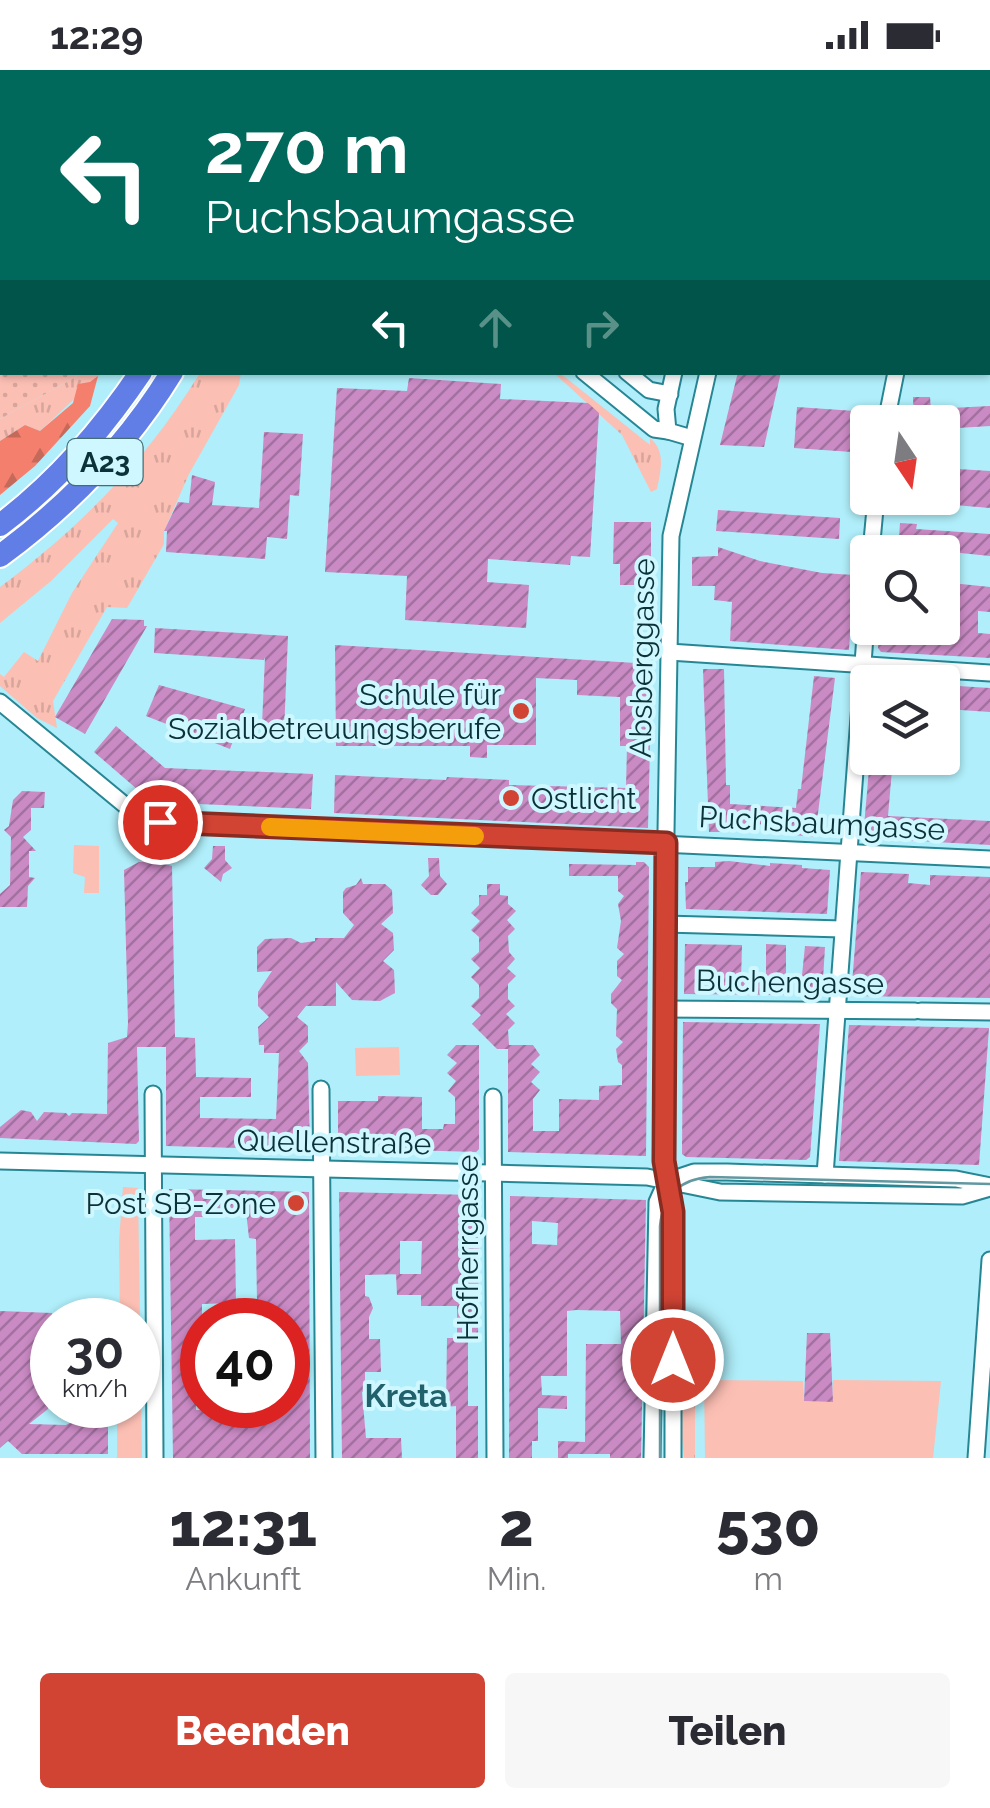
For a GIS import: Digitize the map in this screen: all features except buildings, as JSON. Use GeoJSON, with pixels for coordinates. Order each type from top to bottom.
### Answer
{"type":"FeatureCollection","features":[{"type":"Feature","properties":{"kind":"highway","name":"A23"},"geometry":{"type":"LineString","coordinates":[[0,525],[85,446],[139,375]]}},
{"type":"Feature","properties":{"kind":"highway","name":"A23"},"geometry":{"type":"LineString","coordinates":[[0,556],[46,521],[82,486],[127,435],[170,375]]}},
{"type":"Feature","properties":{"kind":"street"},"geometry":{"type":"LineString","coordinates":[[588,375],[654,429],[692,438]]}},
{"type":"Feature","properties":{"kind":"street"},"geometry":{"type":"LineString","coordinates":[[631,375],[649,390],[670,394]]}},
{"type":"Feature","properties":{"kind":"street"},"geometry":{"type":"LineString","coordinates":[[668,431],[666,409],[673,375]]}},
{"type":"Feature","properties":{"kind":"street","name":"Absberggasse"},"geometry":{"type":"LineString","coordinates":[[663,1458],[663,1008],[671,536],[707,375]]}},
{"type":"Feature","properties":{"kind":"street"},"geometry":{"type":"LineString","coordinates":[[889,405],[895,375]]}},
{"type":"Feature","properties":{"kind":"street"},"geometry":{"type":"LineString","coordinates":[[826,1175],[864,645]]}},
{"type":"Feature","properties":{"kind":"street"},"geometry":{"type":"LineString","coordinates":[[668,652],[990,673]]}},
{"type":"Feature","properties":{"kind":"street","name":"Puchsbaumgasse"},"geometry":{"type":"LineString","coordinates":[[0,702],[132,811],[160,822],[990,858]]}},
{"type":"Feature","properties":{"kind":"street"},"geometry":{"type":"LineString","coordinates":[[665,924],[842,929]]}},
{"type":"Feature","properties":{"kind":"street","name":"Buchengasse"},"geometry":{"type":"LineString","coordinates":[[663,1008],[990,1012]]}},
{"type":"Feature","properties":{"kind":"street"},"geometry":{"type":"LineString","coordinates":[[320,1090],[324,1458]]}},
{"type":"Feature","properties":{"kind":"street"},"geometry":{"type":"LineString","coordinates":[[153,1094],[155,1458]]}},
{"type":"Feature","properties":{"kind":"street","name":"Hofherrgasse"},"geometry":{"type":"LineString","coordinates":[[493,1097],[495,1458]]}},
{"type":"Feature","properties":{"kind":"street","name":"Quellenstraße"},"geometry":{"type":"LineString","coordinates":[[0,1161],[647,1177],[720,1192],[962,1196],[990,1187]]}},
{"type":"Feature","properties":{"kind":"street","name":"Quellenstraße"},"geometry":{"type":"LineString","coordinates":[[666,1182],[694,1172],[956,1179],[990,1187]]}},
{"type":"Feature","properties":{"kind":"street","name":"Absberggasse"},"geometry":{"type":"LineString","coordinates":[[652,1458],[657,1202],[666,1182]]}},
{"type":"Feature","properties":{"kind":"street","name":"Absberggasse"},"geometry":{"type":"LineString","coordinates":[[666,1182],[673,1212],[672,1458]]}},
{"type":"Feature","properties":{"kind":"street"},"geometry":{"type":"LineString","coordinates":[[976,1458],[985,1394],[990,1260]]}},
{"type":"Feature","properties":{"kind":"green space"},"geometry":{"type":"Polygon","coordinates":[[[0,375],[79,375],[0,419],[0,375]]]}},
{"type":"Feature","properties":{"kind":"green space"},"geometry":{"type":"Polygon","coordinates":[[[79,375],[100,375],[40,431],[25,425],[0,441],[0,419],[79,375]]]}},
{"type":"Feature","properties":{"kind":"green space"},"geometry":{"type":"Polygon","coordinates":[[[199,375],[241,375],[239,385],[189,474],[164,531],[164,544],[127,608],[107,607],[53,701],[57,728],[37,718],[0,686],[0,674],[4,677],[24,652],[38,661],[72,593],[118,523],[113,519],[51,581],[0,623],[0,587],[58,540],[111,489],[199,375]]]}},
{"type":"Feature","properties":{"kind":"green space"},"geometry":{"type":"Polygon","coordinates":[[[556,375],[562,375],[650,445],[650,438],[655,443],[661,462],[657,489],[651,492],[622,435],[556,375]]]}},
{"type":"Feature","properties":{"kind":"green space"},"geometry":{"type":"Polygon","coordinates":[[[98,376],[90,406],[35,466],[0,495],[0,441],[25,425],[40,431],[73,403],[78,384],[98,376]]]}},
{"type":"Feature","properties":{"kind":"green space"},"geometry":{"type":"Polygon","coordinates":[[[74,845],[99,846],[99,893],[84,893],[85,877],[73,873],[74,845]]]}},
{"type":"Feature","properties":{"kind":"green space"},"geometry":{"type":"Polygon","coordinates":[[[399,1047],[400,1075],[356,1076],[355,1048],[399,1047]]]}},
{"type":"Feature","properties":{"kind":"green space"},"geometry":{"type":"Polygon","coordinates":[[[123,1187],[138,1188],[140,1298],[120,1298],[123,1187]]]}},
{"type":"Feature","properties":{"kind":"green space"},"geometry":{"type":"Polygon","coordinates":[[[695,1353],[695,1458],[684,1458],[682,1389],[695,1353]]]}},
{"type":"Feature","properties":{"kind":"green space"},"geometry":{"type":"Polygon","coordinates":[[[704,1380],[803,1381],[804,1401],[832,1402],[833,1380],[941,1381],[933,1458],[705,1458],[704,1380]]]}},
{"type":"Feature","properties":{"kind":"green space"},"geometry":{"type":"Polygon","coordinates":[[[117,1428],[142,1428],[142,1458],[117,1458],[117,1428]]]}},
{"type":"Feature","properties":{"kind":"tram line"},"geometry":{"type":"LineString","coordinates":[[660,1458],[660,1226],[669,1197],[682,1185],[710,1177],[990,1184]]}},
{"type":"Feature","properties":{"kind":"slow traffic"},"geometry":{"type":"LineString","coordinates":[[270,827],[475,836]]}},
{"type":"Feature","properties":{"kind":"place","name":"Schule für Sozialbetreuungsberufe"},"geometry":{"type":"Point","coordinates":[521,711]}},
{"type":"Feature","properties":{"kind":"place","name":"Ostlicht"},"geometry":{"type":"Point","coordinates":[511,798]}},
{"type":"Feature","properties":{"kind":"place","name":"Post SB-Zone"},"geometry":{"type":"Point","coordinates":[296,1203]}},
{"type":"Feature","properties":{"kind":"district","name":"Kreta"},"geometry":{"type":"Point","coordinates":[406,1395]}},
{"type":"Feature","properties":{"kind":"route"},"geometry":{"type":"LineString","coordinates":[[160,822],[666,843],[664,1161],[673,1212],[673,1360]]}}]}
